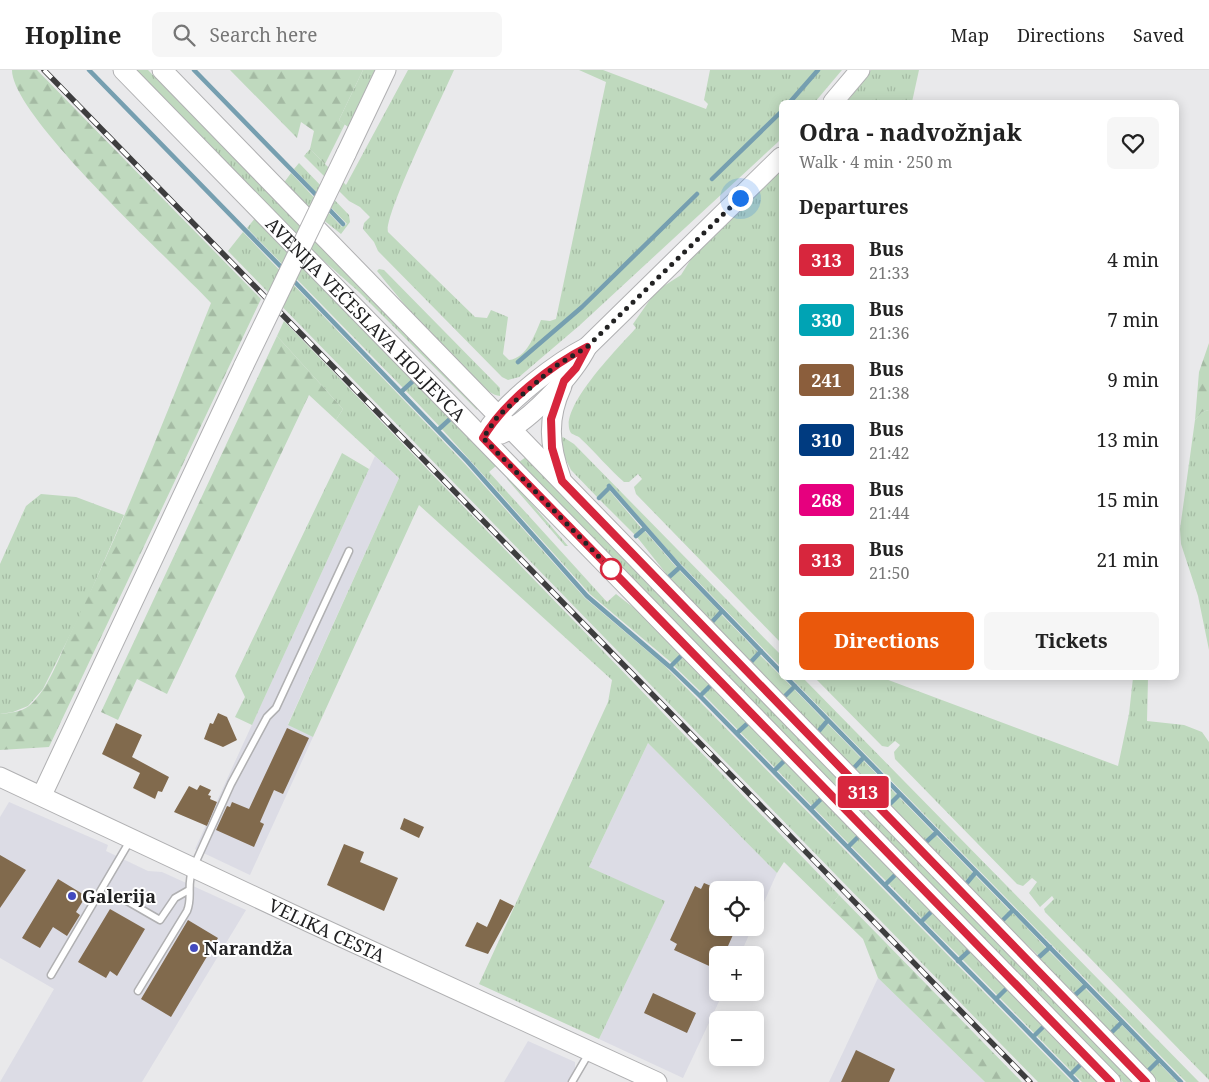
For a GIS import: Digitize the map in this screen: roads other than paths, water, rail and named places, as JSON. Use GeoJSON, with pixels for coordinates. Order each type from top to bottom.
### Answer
{"type":"FeatureCollection","features":[{"type":"Feature","properties":{"kind":"main road","name":"AVENIJA VEĆESLAVA HOLJEVCA"},"geometry":{"type":"LineString","coordinates":[[123,70],[1111,1082]]}},
{"type":"Feature","properties":{"kind":"main road","name":"AVENIJA VEĆESLAVA HOLJEVCA"},"geometry":{"type":"LineString","coordinates":[[162,70],[1146,1082]]}},
{"type":"Feature","properties":{"kind":"main road"},"geometry":{"type":"LineString","coordinates":[[42,795],[244,365],[386,70]]}},
{"type":"Feature","properties":{"kind":"main road"},"geometry":{"type":"LineString","coordinates":[[835,100],[860,70]]}},
{"type":"Feature","properties":{"kind":"main road"},"geometry":{"type":"LineString","coordinates":[[504,422],[554,367],[587,347],[779,159]]}},
{"type":"Feature","properties":{"kind":"main road"},"geometry":{"type":"LineString","coordinates":[[483,438],[564,381],[576,368],[587,347]]}},
{"type":"Feature","properties":{"kind":"main road"},"geometry":{"type":"LineString","coordinates":[[562,481],[552,448],[550,426],[557,396],[564,381]]}},
{"type":"Feature","properties":{"kind":"main road","name":"VELIKA CESTA"},"geometry":{"type":"LineString","coordinates":[[0,776],[192,868],[656,1082]]}},
{"type":"Feature","properties":{"kind":"lane"},"geometry":{"type":"LineString","coordinates":[[138,991],[188,911],[191,903],[188,880],[192,868],[231,784],[266,717],[276,708],[350,551]]}},
{"type":"Feature","properties":{"kind":"lane"},"geometry":{"type":"LineString","coordinates":[[51,975],[131,838]]}},
{"type":"Feature","properties":{"kind":"lane"},"geometry":{"type":"LineString","coordinates":[[127,901],[160,920],[175,898],[189,890]]}},
{"type":"Feature","properties":{"kind":"lane"},"geometry":{"type":"LineString","coordinates":[[572,1082],[589,1051]]}},
{"type":"Feature","properties":{"kind":"waterway"},"geometry":{"type":"LineString","coordinates":[[89,70],[285,271]]}},
{"type":"Feature","properties":{"kind":"waterway"},"geometry":{"type":"LineString","coordinates":[[194,70],[319,198]]}},
{"type":"Feature","properties":{"kind":"waterway"},"geometry":{"type":"LineString","coordinates":[[792,100],[818,70]]}},
{"type":"Feature","properties":{"kind":"waterway"},"geometry":{"type":"LineString","coordinates":[[712,179],[779,114]]}},
{"type":"Feature","properties":{"kind":"waterway"},"geometry":{"type":"LineString","coordinates":[[518,362],[582,307],[697,194]]}},
{"type":"Feature","properties":{"kind":"waterway"},"geometry":{"type":"LineString","coordinates":[[326,206],[343,224]]}},
{"type":"Feature","properties":{"kind":"waterway"},"geometry":{"type":"LineString","coordinates":[[292,279],[467,461],[587,596],[670,667],[700,696],[1077,1082]]}},
{"type":"Feature","properties":{"kind":"waterway"},"geometry":{"type":"LineString","coordinates":[[401,392],[413,381]]}},
{"type":"Feature","properties":{"kind":"waterway"},"geometry":{"type":"LineString","coordinates":[[438,430],[450,419]]}},
{"type":"Feature","properties":{"kind":"waterway"},"geometry":{"type":"LineString","coordinates":[[609,486],[680,567],[779,670]]}},
{"type":"Feature","properties":{"kind":"waterway"},"geometry":{"type":"LineString","coordinates":[[599,498],[610,487]]}},
{"type":"Feature","properties":{"kind":"waterway"},"geometry":{"type":"LineString","coordinates":[[636,536],[645,528]]}},
{"type":"Feature","properties":{"kind":"waterway"},"geometry":{"type":"LineString","coordinates":[[669,577],[680,567]]}},
{"type":"Feature","properties":{"kind":"waterway"},"geometry":{"type":"LineString","coordinates":[[711,623],[722,611]]}},
{"type":"Feature","properties":{"kind":"waterway"},"geometry":{"type":"LineString","coordinates":[[750,663],[761,651]]}},
{"type":"Feature","properties":{"kind":"waterway"},"geometry":{"type":"LineString","coordinates":[[670,667],[682,655]]}},
{"type":"Feature","properties":{"kind":"waterway"},"geometry":{"type":"LineString","coordinates":[[789,680],[1181,1082]]}},
{"type":"Feature","properties":{"kind":"waterway"},"geometry":{"type":"LineString","coordinates":[[700,696],[711,685]]}},
{"type":"Feature","properties":{"kind":"waterway"},"geometry":{"type":"LineString","coordinates":[[784,697],[795,686]]}},
{"type":"Feature","properties":{"kind":"waterway"},"geometry":{"type":"LineString","coordinates":[[818,732],[828,720]]}},
{"type":"Feature","properties":{"kind":"waterway"},"geometry":{"type":"LineString","coordinates":[[737,733],[748,723]]}},
{"type":"Feature","properties":{"kind":"waterway"},"geometry":{"type":"LineString","coordinates":[[853,769],[864,757]]}},
{"type":"Feature","properties":{"kind":"waterway"},"geometry":{"type":"LineString","coordinates":[[774,771],[785,760]]}},
{"type":"Feature","properties":{"kind":"waterway"},"geometry":{"type":"LineString","coordinates":[[889,805],[900,794]]}},
{"type":"Feature","properties":{"kind":"waterway"},"geometry":{"type":"LineString","coordinates":[[811,809],[822,798]]}},
{"type":"Feature","properties":{"kind":"waterway"},"geometry":{"type":"LineString","coordinates":[[925,843],[937,832]]}},
{"type":"Feature","properties":{"kind":"waterway"},"geometry":{"type":"LineString","coordinates":[[848,847],[859,836]]}},
{"type":"Feature","properties":{"kind":"waterway"},"geometry":{"type":"LineString","coordinates":[[966,884],[976,872]]}},
{"type":"Feature","properties":{"kind":"waterway"},"geometry":{"type":"LineString","coordinates":[[885,885],[896,874]]}},
{"type":"Feature","properties":{"kind":"waterway"},"geometry":{"type":"LineString","coordinates":[[1002,921],[1013,910]]}},
{"type":"Feature","properties":{"kind":"waterway"},"geometry":{"type":"LineString","coordinates":[[921,922],[932,911]]}},
{"type":"Feature","properties":{"kind":"waterway"},"geometry":{"type":"LineString","coordinates":[[1038,958],[1050,947]]}},
{"type":"Feature","properties":{"kind":"waterway"},"geometry":{"type":"LineString","coordinates":[[958,961],[970,950]]}},
{"type":"Feature","properties":{"kind":"waterway"},"geometry":{"type":"LineString","coordinates":[[1074,996],[1086,985]]}},
{"type":"Feature","properties":{"kind":"waterway"},"geometry":{"type":"LineString","coordinates":[[996,999],[1007,988]]}},
{"type":"Feature","properties":{"kind":"waterway"},"geometry":{"type":"LineString","coordinates":[[1111,1033],[1122,1022]]}},
{"type":"Feature","properties":{"kind":"waterway"},"geometry":{"type":"LineString","coordinates":[[1033,1037],[1044,1026]]}},
{"type":"Feature","properties":{"kind":"waterway"},"geometry":{"type":"LineString","coordinates":[[1148,1071],[1159,1060]]}},
{"type":"Feature","properties":{"kind":"waterway"},"geometry":{"type":"LineString","coordinates":[[1070,1075],[1081,1064]]}},
{"type":"Feature","properties":{"kind":"railway"},"geometry":{"type":"LineString","coordinates":[[44,70],[1030,1082]]}},
{"type":"Feature","properties":{"kind":"place","name":"Galerija"},"geometry":{"type":"Point","coordinates":[72,896]}},
{"type":"Feature","properties":{"kind":"place","name":"Narandža"},"geometry":{"type":"Point","coordinates":[194,948]}}]}
